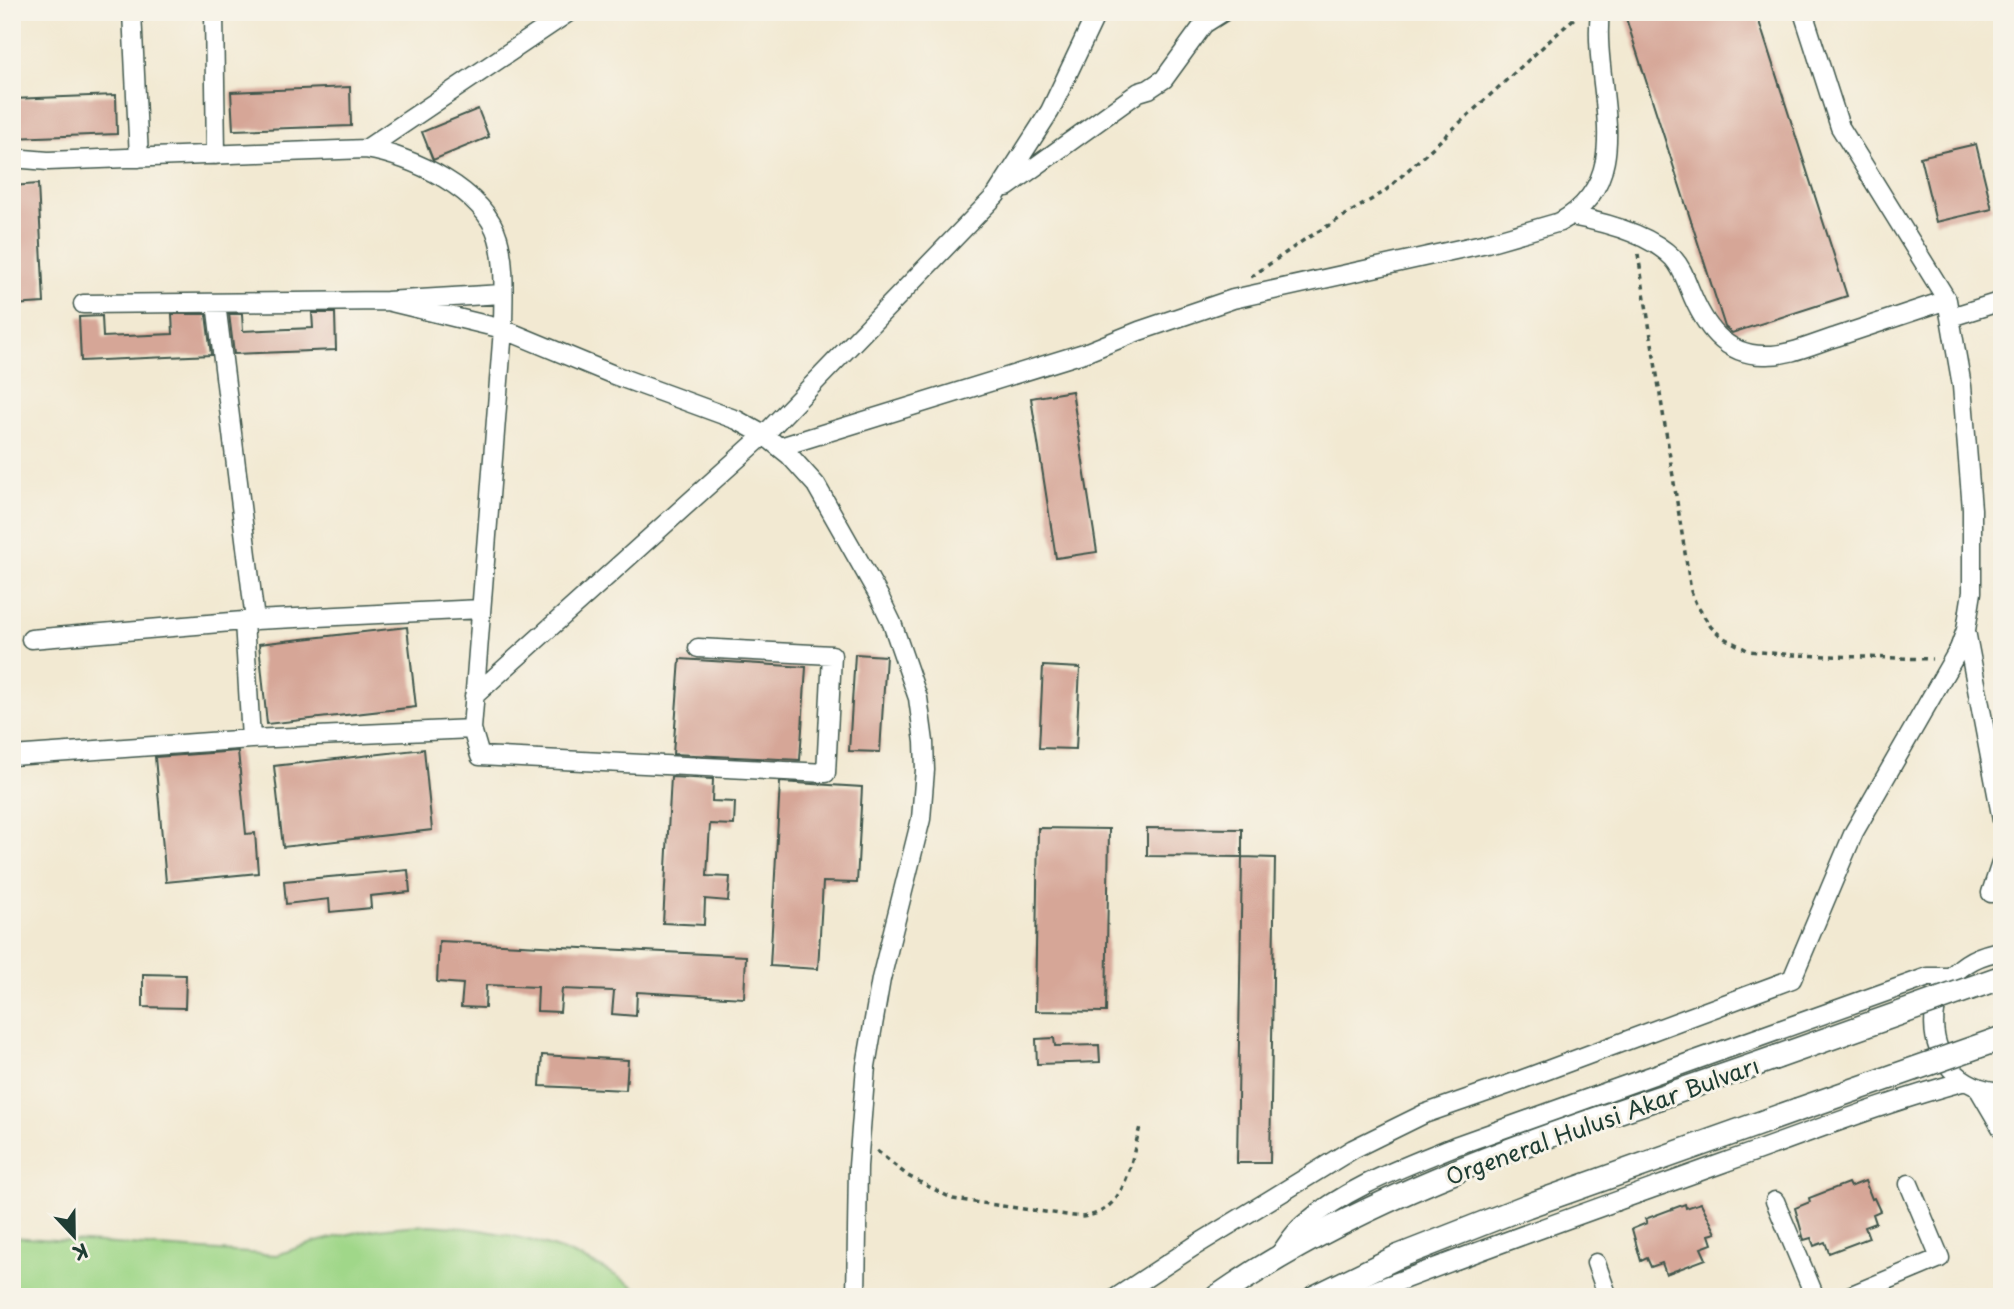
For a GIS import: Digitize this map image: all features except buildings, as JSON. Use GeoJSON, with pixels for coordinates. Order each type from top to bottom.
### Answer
{"type":"FeatureCollection","features":[{"type":"Feature","properties":{"kind":"main road","name":"Orgeneral Hulusi Akar Bulvarı"},"geometry":{"type":"LineString","coordinates":[[1217,1297],[1278,1257],[1366,1210],[1471,1166],[2002,977]]}},
{"type":"Feature","properties":{"kind":"main road"},"geometry":{"type":"LineString","coordinates":[[1315,1297],[1397,1257],[1514,1211],[2002,1038]]}},
{"type":"Feature","properties":{"kind":"street"},"geometry":{"type":"LineString","coordinates":[[132,12],[139,158]]}},
{"type":"Feature","properties":{"kind":"street"},"geometry":{"type":"LineString","coordinates":[[214,12],[216,155]]}},
{"type":"Feature","properties":{"kind":"street"},"geometry":{"type":"LineString","coordinates":[[366,149],[569,12]]}},
{"type":"Feature","properties":{"kind":"street"},"geometry":{"type":"LineString","coordinates":[[996,195],[1050,111],[1097,12]]}},
{"type":"Feature","properties":{"kind":"street"},"geometry":{"type":"LineString","coordinates":[[474,696],[764,435],[996,195],[1139,92],[1158,84],[1203,24],[1223,12]]}},
{"type":"Feature","properties":{"kind":"street"},"geometry":{"type":"LineString","coordinates":[[780,447],[1087,352],[1233,299],[1487,243],[1549,226],[1571,216],[1596,191],[1607,159],[1600,60],[1600,12]]}},
{"type":"Feature","properties":{"kind":"street"},"geometry":{"type":"LineString","coordinates":[[1117,1297],[1323,1166],[1383,1133],[1467,1098],[1792,979],[1854,832],[1953,659],[1966,630],[1972,592],[1971,482],[1962,386],[1949,309],[1840,127],[1803,12]]}},
{"type":"Feature","properties":{"kind":"street"},"geometry":{"type":"LineString","coordinates":[[12,158],[48,161],[366,149],[408,159],[474,200],[492,223],[501,249],[503,329],[472,729],[480,756],[826,773],[832,655],[698,648]]}},
{"type":"Feature","properties":{"kind":"street"},"geometry":{"type":"LineString","coordinates":[[1571,216],[1614,226],[1663,249],[1679,265],[1695,303],[1714,334],[1730,346],[1749,354],[1777,355],[1949,309],[2002,301]]}},
{"type":"Feature","properties":{"kind":"street"},"geometry":{"type":"LineString","coordinates":[[83,304],[387,301],[502,294]]}},
{"type":"Feature","properties":{"kind":"street"},"geometry":{"type":"LineString","coordinates":[[387,301],[503,329],[614,375],[737,420],[764,435],[804,469],[816,485],[884,605],[913,682],[924,742],[925,770],[921,819],[874,1017],[866,1066],[859,1137],[856,1297]]}},
{"type":"Feature","properties":{"kind":"street"},"geometry":{"type":"LineString","coordinates":[[216,303],[249,621],[251,738]]}},
{"type":"Feature","properties":{"kind":"street"},"geometry":{"type":"LineString","coordinates":[[31,639],[249,621],[481,608]]}},
{"type":"Feature","properties":{"kind":"street"},"geometry":{"type":"LineString","coordinates":[[1966,630],[2002,820]]}},
{"type":"Feature","properties":{"kind":"street"},"geometry":{"type":"LineString","coordinates":[[12,756],[251,738],[472,729]]}},
{"type":"Feature","properties":{"kind":"street"},"geometry":{"type":"LineString","coordinates":[[1991,893],[2002,860]]}},
{"type":"Feature","properties":{"kind":"street"},"geometry":{"type":"LineString","coordinates":[[2002,951],[1973,958],[1951,977],[1937,1002],[1934,1032],[1944,1059],[1971,1084],[2002,1129]]}},
{"type":"Feature","properties":{"kind":"street"},"geometry":{"type":"LineString","coordinates":[[1278,1257],[1300,1227],[1322,1210],[1405,1167],[1506,1128],[1928,977],[1951,977]]}},
{"type":"Feature","properties":{"kind":"street"},"geometry":{"type":"LineString","coordinates":[[1358,1297],[1471,1253],[1923,1092],[1971,1084],[2002,1092]]}},
{"type":"Feature","properties":{"kind":"street"},"geometry":{"type":"LineString","coordinates":[[1847,1297],[1940,1258],[1909,1184]]}},
{"type":"Feature","properties":{"kind":"street"},"geometry":{"type":"LineString","coordinates":[[1774,1201],[1811,1296]]}},
{"type":"Feature","properties":{"kind":"street"},"geometry":{"type":"LineString","coordinates":[[1596,1263],[1608,1297]]}},
{"type":"Feature","properties":{"kind":"path"},"geometry":{"type":"LineString","coordinates":[[1250,278],[1304,240],[1384,192],[1581,12]]}},
{"type":"Feature","properties":{"kind":"path"},"geometry":{"type":"LineString","coordinates":[[1635,234],[1691,592],[1702,616],[1722,637],[1749,651],[1794,655],[1953,659]]}},
{"type":"Feature","properties":{"kind":"path"},"geometry":{"type":"LineString","coordinates":[[859,1137],[908,1176],[953,1199],[1081,1217],[1098,1214],[1118,1198],[1140,1127]]}},
{"type":"Feature","properties":{"kind":"green space"},"geometry":{"type":"Polygon","coordinates":[[[430,1225],[489,1231],[545,1245],[599,1266],[649,1297],[12,1297],[12,1237],[277,1255],[352,1233],[430,1225]]]}}]}
